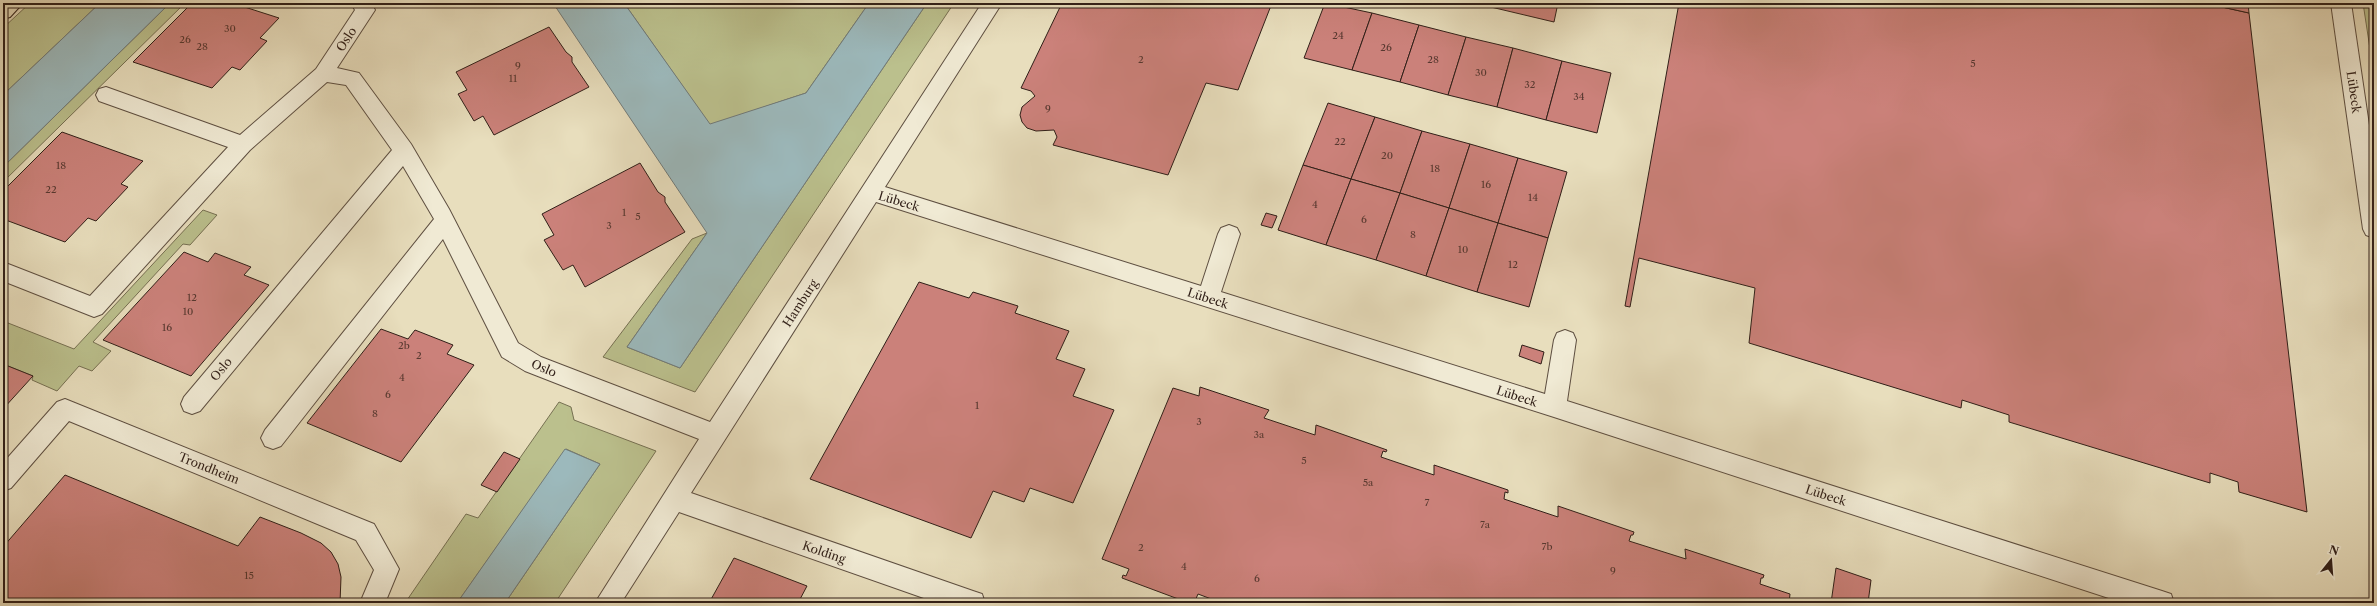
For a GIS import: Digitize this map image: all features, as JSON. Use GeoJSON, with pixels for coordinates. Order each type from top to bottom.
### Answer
{"type":"FeatureCollection","features":[{"type":"Feature","properties":{"kind":"main road"},"geometry":{"type":"LineString","coordinates":[[3,12],[13,3]]}},
{"type":"Feature","properties":{"kind":"street","name":"Oslo"},"geometry":{"type":"LineString","coordinates":[[3,271],[94,307],[243,144],[323,74],[365,10],[361,3]]}},
{"type":"Feature","properties":{"kind":"street","name":"Hamburg"},"geometry":{"type":"LineString","coordinates":[[607,603],[992,3]]}},
{"type":"Feature","properties":{"kind":"street","name":"Lübeck"},"geometry":{"type":"LineString","coordinates":[[2341,3],[2374,229]]}},
{"type":"Feature","properties":{"kind":"street","name":"Oslo"},"geometry":{"type":"LineString","coordinates":[[323,74],[352,78],[404,150],[444,222],[510,350],[533,364],[715,435]]}},
{"type":"Feature","properties":{"kind":"street"},"geometry":{"type":"LineString","coordinates":[[106,95],[243,144]]}},
{"type":"Feature","properties":{"kind":"street","name":"Oslo"},"geometry":{"type":"LineString","coordinates":[[192,404],[404,150]]}},
{"type":"Feature","properties":{"kind":"street","name":"Lübeck"},"geometry":{"type":"LineString","coordinates":[[872,192],[1554,407],[2162,603]]}},
{"type":"Feature","properties":{"kind":"street"},"geometry":{"type":"LineString","coordinates":[[273,438],[444,222]]}},
{"type":"Feature","properties":{"kind":"street"},"geometry":{"type":"LineString","coordinates":[[1208,298],[1229,234]]}},
{"type":"Feature","properties":{"kind":"street"},"geometry":{"type":"LineString","coordinates":[[1554,407],[1564,340]]}},
{"type":"Feature","properties":{"kind":"street","name":"Trondheim"},"geometry":{"type":"LineString","coordinates":[[3,480],[65,409],[365,532],[387,568],[372,603]]}},
{"type":"Feature","properties":{"kind":"street","name":"Kolding"},"geometry":{"type":"LineString","coordinates":[[675,499],[973,603]]}},
{"type":"Feature","properties":{"kind":"green space"},"geometry":{"type":"Polygon","coordinates":[[[30,3],[100,3],[3,95],[3,28],[30,3]]]}},
{"type":"Feature","properties":{"kind":"green space"},"geometry":{"type":"Polygon","coordinates":[[[170,3],[185,3],[3,182],[3,167],[170,3]]]}},
{"type":"Feature","properties":{"kind":"green space"},"geometry":{"type":"Polygon","coordinates":[[[624,3],[869,3],[806,93],[710,125],[624,3]]]}},
{"type":"Feature","properties":{"kind":"green space"},"geometry":{"type":"Polygon","coordinates":[[[927,3],[954,3],[695,392],[603,357],[692,239],[707,233],[627,347],[680,368],[927,3]]]}},
{"type":"Feature","properties":{"kind":"green space"},"geometry":{"type":"Polygon","coordinates":[[[2363,3],[2374,3],[2374,75],[2363,3]]]}},
{"type":"Feature","properties":{"kind":"green space"},"geometry":{"type":"Polygon","coordinates":[[[203,210],[217,215],[190,245],[183,244],[93,342],[111,351],[92,371],[79,366],[57,391],[32,380],[33,376],[3,364],[3,321],[74,349],[203,210]]]}},
{"type":"Feature","properties":{"kind":"green space"},"geometry":{"type":"Polygon","coordinates":[[[559,402],[571,407],[574,420],[656,451],[555,603],[505,603],[600,464],[566,449],[457,603],[405,603],[466,514],[478,518],[559,402]]]}},
{"type":"Feature","properties":{"kind":"water"},"geometry":{"type":"Polygon","coordinates":[[[100,3],[170,3],[3,167],[3,95],[100,3]]]}},
{"type":"Feature","properties":{"kind":"water"},"geometry":{"type":"Polygon","coordinates":[[[553,3],[624,3],[710,124],[806,93],[869,3],[927,3],[680,368],[627,347],[707,233],[553,3]]]}},
{"type":"Feature","properties":{"kind":"water"},"geometry":{"type":"Polygon","coordinates":[[[565,449],[600,464],[505,603],[457,603],[565,449]]]}},
{"type":"Feature","properties":{"kind":"building"},"geometry":{"type":"Polygon","coordinates":[[[192,3],[232,3],[279,18],[260,38],[267,41],[240,70],[232,67],[212,88],[133,62],[192,3]]]}},
{"type":"Feature","properties":{"kind":"building"},"geometry":{"type":"Polygon","coordinates":[[[1062,3],[1272,3],[1238,90],[1206,83],[1168,175],[1053,145],[1057,137],[1054,130],[1036,131],[1027,128],[1022,122],[1020,115],[1022,107],[1035,96],[1031,91],[1021,88],[1062,3]]]}},
{"type":"Feature","properties":{"kind":"building"},"geometry":{"type":"Polygon","coordinates":[[[1325,3],[1372,13],[1352,70],[1304,58],[1325,3]]]}},
{"type":"Feature","properties":{"kind":"building"},"geometry":{"type":"Polygon","coordinates":[[[1474,3],[1558,3],[1554,22],[1474,3]]]}},
{"type":"Feature","properties":{"kind":"building"},"geometry":{"type":"Polygon","coordinates":[[[1679,3],[2174,3],[2190,6],[2190,3],[2204,3],[2249,13],[2307,512],[2239,492],[2238,482],[2210,473],[2210,483],[2009,422],[2009,415],[1962,400],[1961,408],[1749,343],[1755,288],[1639,258],[1630,307],[1625,306],[1679,3]]]}},
{"type":"Feature","properties":{"kind":"building"},"geometry":{"type":"Polygon","coordinates":[[[2204,3],[2248,3],[2249,13],[2204,3]]]}},
{"type":"Feature","properties":{"kind":"building"},"geometry":{"type":"Polygon","coordinates":[[[1372,13],[1419,25],[1400,82],[1352,70],[1372,13]]]}},
{"type":"Feature","properties":{"kind":"building"},"geometry":{"type":"Polygon","coordinates":[[[1419,25],[1466,37],[1448,95],[1400,82],[1419,25]]]}},
{"type":"Feature","properties":{"kind":"building"},"geometry":{"type":"Polygon","coordinates":[[[549,27],[566,52],[572,57],[572,62],[589,87],[494,135],[483,116],[474,121],[458,94],[467,90],[456,72],[549,27]]]}},
{"type":"Feature","properties":{"kind":"building"},"geometry":{"type":"Polygon","coordinates":[[[1466,37],[1513,48],[1497,107],[1448,95],[1466,37]]]}},
{"type":"Feature","properties":{"kind":"building"},"geometry":{"type":"Polygon","coordinates":[[[1513,48],[1562,61],[1546,120],[1497,107],[1513,48]]]}},
{"type":"Feature","properties":{"kind":"building"},"geometry":{"type":"Polygon","coordinates":[[[1562,61],[1611,73],[1597,133],[1546,120],[1562,61]]]}},
{"type":"Feature","properties":{"kind":"building"},"geometry":{"type":"Polygon","coordinates":[[[1328,103],[1375,117],[1351,179],[1303,165],[1328,103]]]}},
{"type":"Feature","properties":{"kind":"building"},"geometry":{"type":"Polygon","coordinates":[[[1375,117],[1422,131],[1400,193],[1351,179],[1375,117]]]}},
{"type":"Feature","properties":{"kind":"building"},"geometry":{"type":"Polygon","coordinates":[[[1422,131],[1470,144],[1449,208],[1400,193],[1422,131]]]}},
{"type":"Feature","properties":{"kind":"building"},"geometry":{"type":"Polygon","coordinates":[[[62,132],[143,161],[121,184],[128,187],[96,221],[88,218],[65,242],[3,219],[3,191],[62,132]]]}},
{"type":"Feature","properties":{"kind":"building"},"geometry":{"type":"Polygon","coordinates":[[[1470,144],[1518,158],[1498,223],[1449,208],[1470,144]]]}},
{"type":"Feature","properties":{"kind":"building"},"geometry":{"type":"Polygon","coordinates":[[[1518,158],[1567,172],[1548,238],[1498,223],[1518,158]]]}},
{"type":"Feature","properties":{"kind":"building"},"geometry":{"type":"Polygon","coordinates":[[[640,163],[658,192],[665,197],[665,202],[685,232],[585,287],[573,265],[563,270],[544,240],[554,235],[542,214],[640,163]]]}},
{"type":"Feature","properties":{"kind":"building"},"geometry":{"type":"Polygon","coordinates":[[[1303,165],[1351,179],[1326,245],[1278,230],[1303,165]]]}},
{"type":"Feature","properties":{"kind":"building"},"geometry":{"type":"Polygon","coordinates":[[[1351,179],[1400,193],[1376,260],[1326,245],[1351,179]]]}},
{"type":"Feature","properties":{"kind":"building"},"geometry":{"type":"Polygon","coordinates":[[[1400,193],[1449,208],[1426,276],[1376,260],[1400,193]]]}},
{"type":"Feature","properties":{"kind":"building"},"geometry":{"type":"Polygon","coordinates":[[[1449,208],[1498,223],[1477,292],[1426,276],[1449,208]]]}},
{"type":"Feature","properties":{"kind":"building"},"geometry":{"type":"Polygon","coordinates":[[[1266,213],[1277,216],[1272,228],[1261,225],[1266,213]]]}},
{"type":"Feature","properties":{"kind":"building"},"geometry":{"type":"Polygon","coordinates":[[[1498,223],[1548,238],[1529,307],[1477,292],[1498,223]]]}},
{"type":"Feature","properties":{"kind":"building"},"geometry":{"type":"Polygon","coordinates":[[[184,252],[208,262],[215,253],[251,267],[244,275],[269,285],[191,376],[103,340],[184,252]]]}},
{"type":"Feature","properties":{"kind":"building"},"geometry":{"type":"Polygon","coordinates":[[[919,282],[969,298],[973,292],[1018,306],[1015,313],[1069,331],[1056,359],[1085,369],[1073,396],[1114,410],[1073,503],[1030,488],[1024,502],[993,491],[971,538],[810,479],[919,282]]]}},
{"type":"Feature","properties":{"kind":"building"},"geometry":{"type":"Polygon","coordinates":[[[381,329],[408,339],[415,330],[453,345],[447,354],[474,365],[401,462],[307,423],[381,329]]]}},
{"type":"Feature","properties":{"kind":"building"},"geometry":{"type":"Polygon","coordinates":[[[1522,345],[1544,352],[1541,364],[1519,356],[1522,345]]]}},
{"type":"Feature","properties":{"kind":"building"},"geometry":{"type":"Polygon","coordinates":[[[3,364],[33,376],[3,409],[3,364]]]}},
{"type":"Feature","properties":{"kind":"building"},"geometry":{"type":"Polygon","coordinates":[[[1200,387],[1269,410],[1264,418],[1315,435],[1316,425],[1387,450],[1386,452],[1383,451],[1381,457],[1434,475],[1434,465],[1508,490],[1508,493],[1505,492],[1504,499],[1558,517],[1558,506],[1634,532],[1629,541],[1686,559],[1685,549],[1764,575],[1763,578],[1761,578],[1760,584],[1790,594],[1789,603],[1222,603],[1198,594],[1195,601],[1197,603],[1189,603],[1122,578],[1123,575],[1126,576],[1129,569],[1102,559],[1173,388],[1199,396],[1200,387]]]}},
{"type":"Feature","properties":{"kind":"building"},"geometry":{"type":"Polygon","coordinates":[[[504,452],[520,459],[497,492],[481,485],[504,452]]]}},
{"type":"Feature","properties":{"kind":"building"},"geometry":{"type":"Polygon","coordinates":[[[65,475],[238,546],[260,517],[301,533],[321,543],[331,552],[338,564],[341,577],[340,603],[3,603],[3,547],[65,475]]]}},
{"type":"Feature","properties":{"kind":"building"},"geometry":{"type":"Polygon","coordinates":[[[734,558],[807,586],[798,603],[709,603],[734,558]]]}},
{"type":"Feature","properties":{"kind":"building"},"geometry":{"type":"Polygon","coordinates":[[[1836,568],[1871,580],[1868,603],[1831,603],[1836,568]]]}}]}
